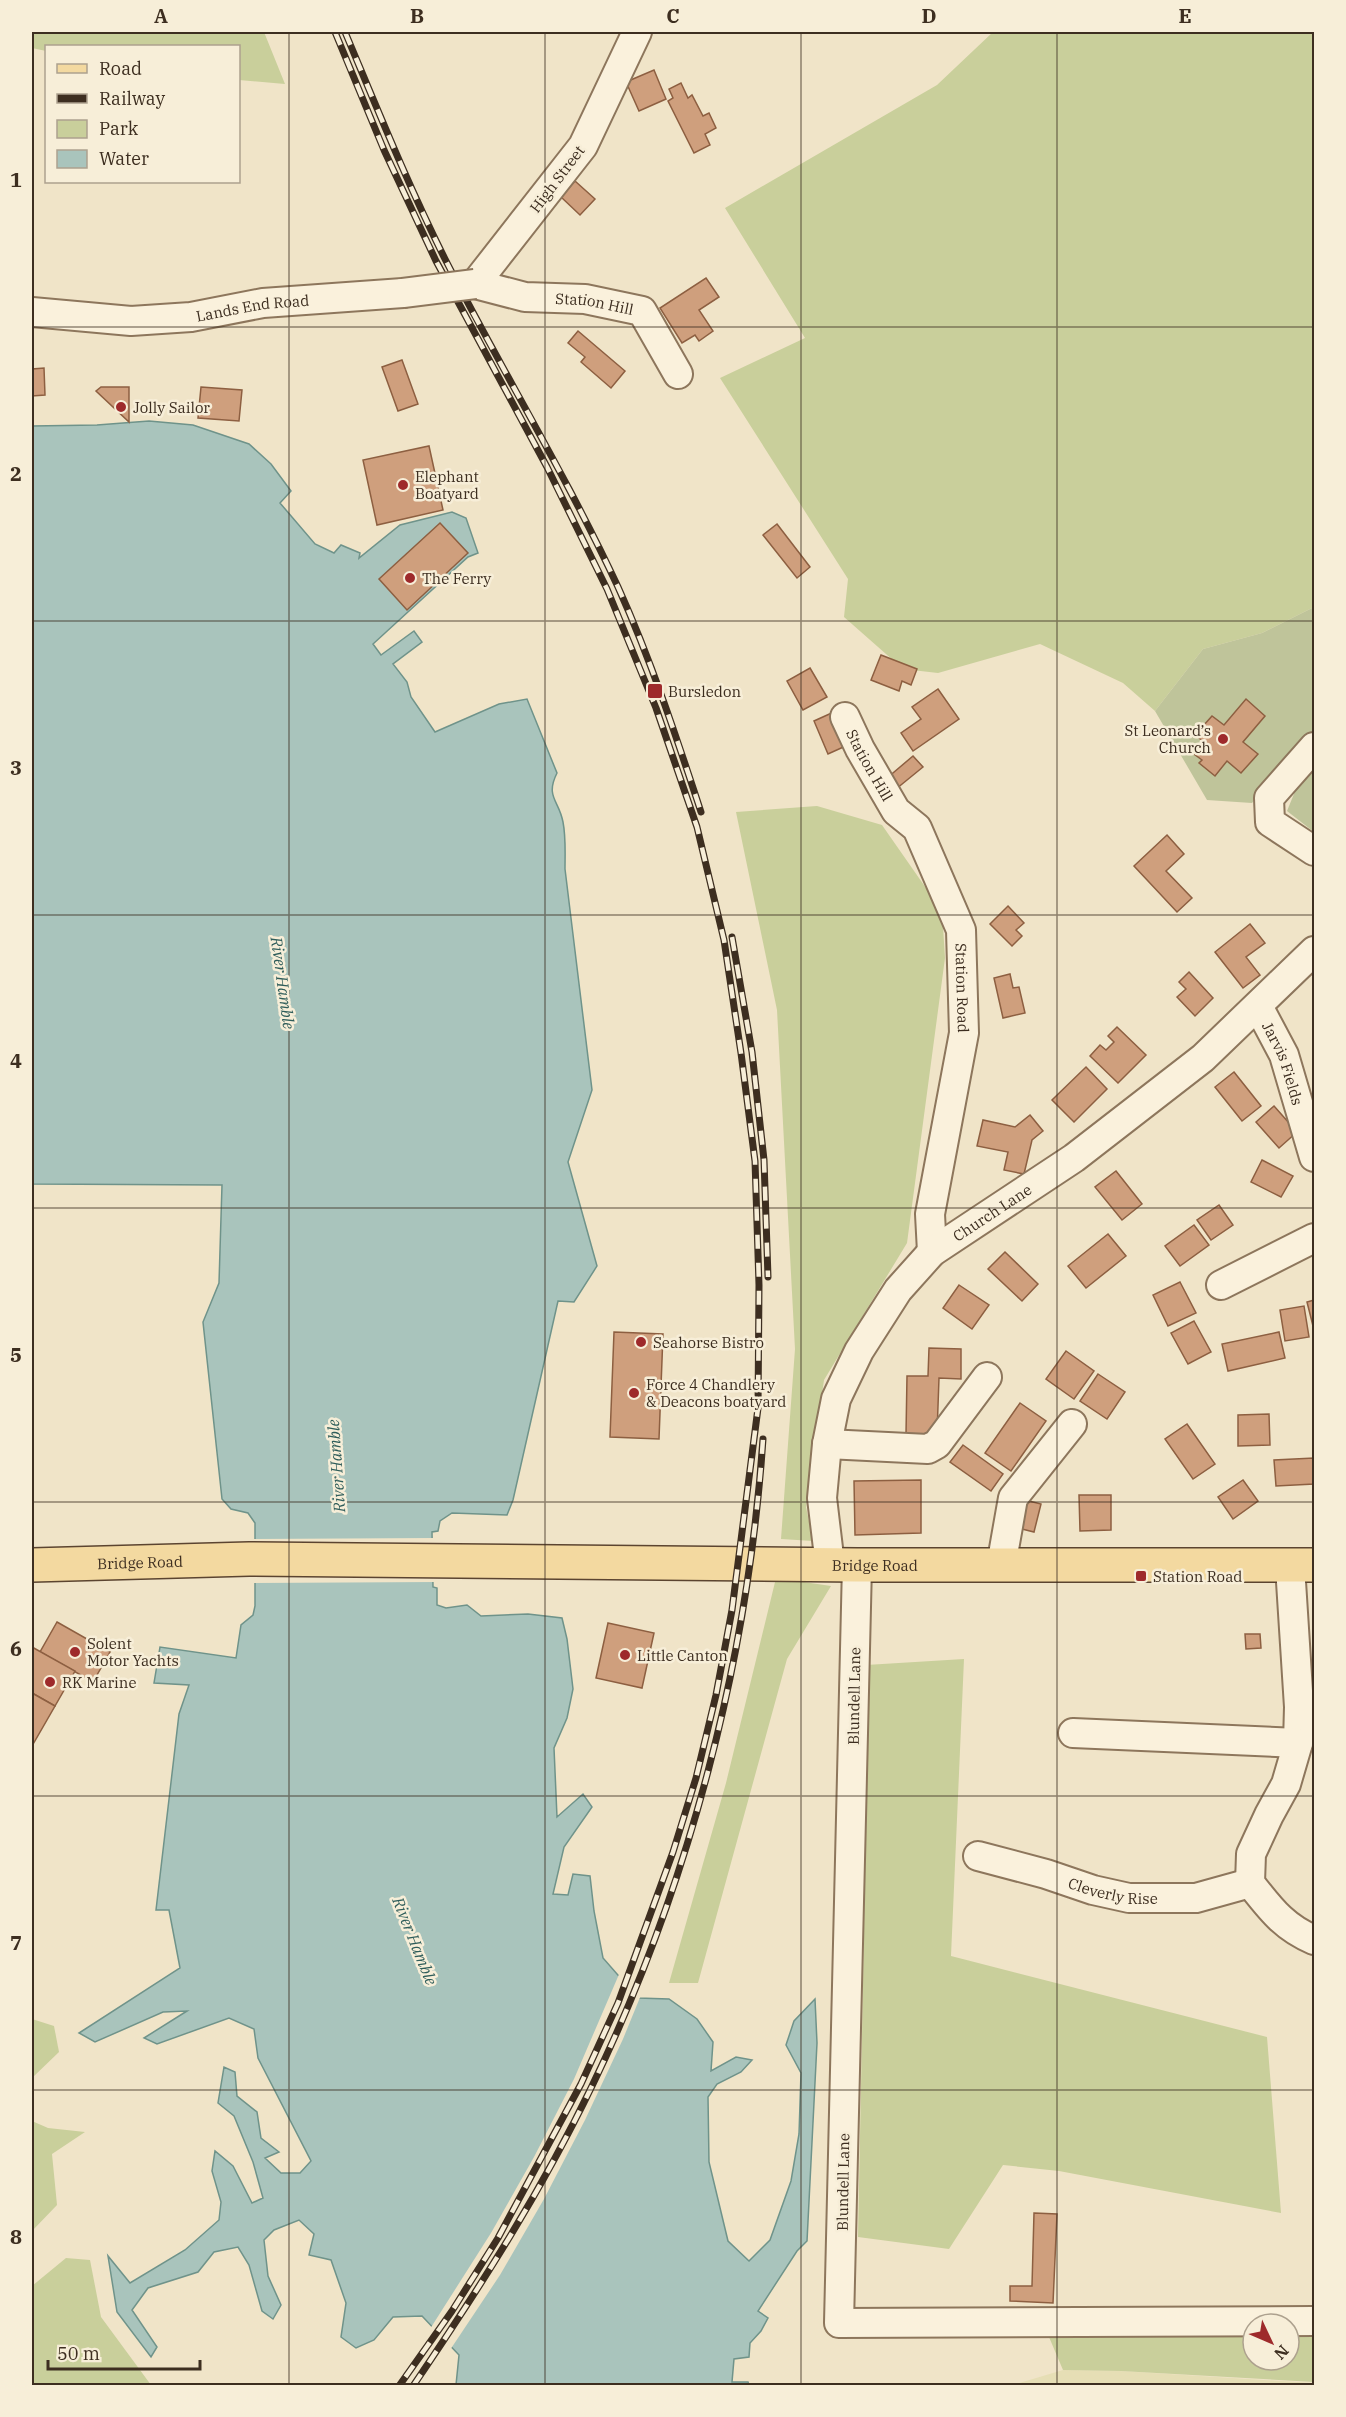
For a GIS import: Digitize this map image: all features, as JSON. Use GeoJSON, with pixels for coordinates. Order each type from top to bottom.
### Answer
{"type":"FeatureCollection","features":[{"type":"Feature","properties":{"kind":"main road","name":"Bridge Road"},"geometry":{"type":"LineString","coordinates":[[32,1564],[249,1559],[1001,1566],[1302,1565]]}},
{"type":"Feature","properties":{"kind":"street","name":"High Street"},"geometry":{"type":"LineString","coordinates":[[475,284],[583,146],[637,32]]}},
{"type":"Feature","properties":{"kind":"street","name":"Lands End Road"},"geometry":{"type":"LineString","coordinates":[[32,312],[131,321],[191,317],[263,303],[403,293],[475,284]]}},
{"type":"Feature","properties":{"kind":"street","name":"Station Hill"},"geometry":{"type":"LineString","coordinates":[[475,284],[525,297],[585,299],[642,311],[678,374]]}},
{"type":"Feature","properties":{"kind":"street","name":"Station Hill"},"geometry":{"type":"LineString","coordinates":[[844,717],[860,750],[896,811]]}},
{"type":"Feature","properties":{"kind":"street"},"geometry":{"type":"LineString","coordinates":[[1314,747],[1269,798],[1270,822],[1314,851]]}},
{"type":"Feature","properties":{"kind":"street","name":"Station Road"},"geometry":{"type":"LineString","coordinates":[[896,811],[916,828],[961,930],[964,1033],[930,1214],[932,1252]]}},
{"type":"Feature","properties":{"kind":"street","name":"Church Lane"},"geometry":{"type":"LineString","coordinates":[[844,1565],[822,1498],[827,1444],[836,1399],[859,1351],[897,1290],[932,1252],[1074,1158],[1203,1058],[1314,951]]}},
{"type":"Feature","properties":{"kind":"street","name":"Jarvis Fields"},"geometry":{"type":"LineString","coordinates":[[1258,1006],[1284,1055],[1314,1157]]}},
{"type":"Feature","properties":{"kind":"street"},"geometry":{"type":"LineString","coordinates":[[1219,1290],[1314,1238]]}},
{"type":"Feature","properties":{"kind":"street"},"geometry":{"type":"LineString","coordinates":[[827,1444],[928,1449],[937,1444],[987,1377]]}},
{"type":"Feature","properties":{"kind":"street"},"geometry":{"type":"LineString","coordinates":[[1001,1566],[1013,1498],[1074,1424]]}},
{"type":"Feature","properties":{"kind":"street","name":"Blundell Lane"},"geometry":{"type":"LineString","coordinates":[[844,1565],[839,2323],[1314,2321]]}},
{"type":"Feature","properties":{"kind":"street"},"geometry":{"type":"LineString","coordinates":[[1302,1565],[1298,1743],[1286,1784],[1251,1854],[1250,1882],[1281,1921],[1298,1933],[1314,1940]]}},
{"type":"Feature","properties":{"kind":"street"},"geometry":{"type":"LineString","coordinates":[[1073,1733],[1298,1743]]}},
{"type":"Feature","properties":{"kind":"street","name":"Cleverly Rise"},"geometry":{"type":"LineString","coordinates":[[978,1856],[1046,1874],[1093,1890],[1129,1898],[1196,1898],[1250,1882]]}},
{"type":"Feature","properties":{"kind":"shaded area"},"geometry":{"type":"Polygon","coordinates":[[[1063,2370],[1121,2371],[1314,2383],[1314,2386],[1009,2386],[1063,2370]]]}},
{"type":"Feature","properties":{"kind":"green space"},"geometry":{"type":"Polygon","coordinates":[[[32,32],[264,32],[285,84],[240,80],[240,45],[45,45],[45,51],[32,48],[32,32]]]}},
{"type":"Feature","properties":{"kind":"green space"},"geometry":{"type":"Polygon","coordinates":[[[993,32],[1314,32],[1314,607],[1262,633],[1203,649],[1155,711],[1123,683],[1040,644],[938,673],[903,669],[844,617],[848,579],[720,378],[805,338],[725,208],[937,85],[993,32]]]}},
{"type":"Feature","properties":{"kind":"green space"},"geometry":{"type":"Polygon","coordinates":[[[1314,607],[1314,729],[1252,803],[1207,800],[1155,711],[1203,649],[1262,633],[1314,607]]]}},
{"type":"Feature","properties":{"kind":"green space"},"geometry":{"type":"Polygon","coordinates":[[[1314,760],[1314,832],[1287,811],[1300,779],[1314,760]]]}},
{"type":"Feature","properties":{"kind":"green space"},"geometry":{"type":"Polygon","coordinates":[[[817,806],[882,825],[942,911],[945,958],[907,1243],[824,1380],[806,1507],[813,1541],[781,1539],[795,1349],[777,1010],[736,812],[817,806]]]}},
{"type":"Feature","properties":{"kind":"green space"},"geometry":{"type":"Polygon","coordinates":[[[776,1578],[831,1586],[787,1659],[698,1983],[669,1983],[726,1783],[776,1578]]]}},
{"type":"Feature","properties":{"kind":"green space"},"geometry":{"type":"Polygon","coordinates":[[[964,1659],[951,1956],[1267,2037],[1281,2213],[1059,2171],[1003,2165],[949,2249],[858,2237],[866,1665],[964,1659]]]}},
{"type":"Feature","properties":{"kind":"green space"},"geometry":{"type":"Polygon","coordinates":[[[32,2019],[54,2026],[59,2052],[32,2078],[32,2019]]]}},
{"type":"Feature","properties":{"kind":"green space"},"geometry":{"type":"Polygon","coordinates":[[[32,2121],[48,2128],[85,2132],[52,2154],[57,2205],[32,2231],[32,2121]]]}},
{"type":"Feature","properties":{"kind":"green space"},"geometry":{"type":"Polygon","coordinates":[[[66,2258],[90,2260],[101,2317],[151,2385],[32,2385],[32,2286],[66,2258]]]}},
{"type":"Feature","properties":{"kind":"green space"},"geometry":{"type":"Polygon","coordinates":[[[1301,2334],[1314,2334],[1314,2382],[1063,2370],[1049,2337],[1241,2335],[1241,2372],[1301,2372],[1301,2334]]]}},
{"type":"Feature","properties":{"kind":"water","name":"River Hamble"},"geometry":{"type":"Polygon","coordinates":[[[149,421],[193,425],[249,444],[271,464],[291,491],[280,503],[315,544],[334,553],[341,545],[360,553],[359,558],[400,525],[452,512],[466,518],[478,553],[468,557],[373,644],[381,655],[414,631],[422,642],[393,664],[407,682],[411,697],[435,732],[499,704],[527,699],[557,773],[552,788],[564,828],[565,869],[592,1090],[568,1162],[597,1266],[574,1302],[558,1301],[513,1500],[507,1515],[452,1513],[440,1521],[438,1531],[432,1532],[433,1587],[437,1588],[437,1605],[446,1608],[467,1605],[481,1616],[528,1614],[562,1618],[573,1689],[567,1718],[554,1748],[557,1817],[583,1794],[592,1807],[564,1847],[553,1894],[568,1895],[573,1874],[590,1876],[603,1958],[638,1998],[669,1999],[697,2019],[713,2042],[711,2071],[736,2057],[752,2060],[741,2072],[717,2084],[708,2097],[709,2162],[728,2241],[749,2261],[770,2240],[791,2181],[799,2134],[801,2073],[786,2045],[794,2021],[815,1999],[817,2043],[807,2241],[797,2251],[758,2311],[768,2318],[761,2331],[750,2343],[749,2357],[734,2359],[732,2382],[748,2382],[749,2385],[456,2385],[459,2355],[422,2316],[393,2317],[374,2340],[356,2348],[341,2337],[346,2303],[331,2260],[309,2255],[314,2234],[299,2220],[274,2230],[264,2240],[268,2276],[281,2305],[273,2319],[262,2311],[249,2265],[238,2247],[214,2252],[198,2272],[148,2288],[132,2310],[157,2347],[151,2357],[117,2312],[108,2256],[130,2283],[185,2250],[219,2220],[221,2202],[212,2171],[215,2151],[233,2166],[252,2203],[263,2198],[253,2162],[234,2116],[218,2103],[224,2067],[235,2072],[237,2096],[257,2112],[261,2138],[279,2152],[265,2158],[281,2173],[300,2173],[311,2161],[258,2058],[254,2029],[229,2018],[157,2044],[144,2038],[187,2011],[163,2012],[95,2042],[79,2033],[180,1968],[169,1910],[156,1910],[179,1714],[189,1685],[154,1683],[160,1647],[236,1658],[241,1625],[253,1615],[255,1606],[255,1523],[248,1513],[231,1509],[222,1499],[203,1322],[219,1283],[222,1185],[32,1184],[32,426],[149,421]]]}},
{"type":"Feature","properties":{"kind":"pier"},"geometry":{"type":"Polygon","coordinates":[[[435,1538],[436,1582],[252,1583],[252,1539],[435,1538]]]}},
{"type":"Feature","properties":{"kind":"pier"},"geometry":{"type":"Polygon","coordinates":[[[620,1972],[641,1995],[623,2039],[544,2199],[500,2275],[450,2350],[430,2329],[491,2233],[534,2157],[574,2079],[620,1972]]]}},
{"type":"Feature","properties":{"kind":"building"},"geometry":{"type":"Polygon","coordinates":[[[654,70],[666,99],[639,111],[626,82],[654,70]]]}},
{"type":"Feature","properties":{"kind":"building"},"geometry":{"type":"Polygon","coordinates":[[[681,83],[688,98],[692,95],[703,116],[709,113],[716,128],[705,134],[710,145],[694,153],[668,101],[673,98],[669,89],[681,83]]]}},
{"type":"Feature","properties":{"kind":"building"},"geometry":{"type":"Polygon","coordinates":[[[575,181],[595,199],[580,215],[561,197],[575,181]]]}},
{"type":"Feature","properties":{"kind":"building"},"geometry":{"type":"Polygon","coordinates":[[[706,278],[719,297],[699,310],[713,331],[699,341],[695,335],[682,343],[660,308],[706,278]]]}},
{"type":"Feature","properties":{"kind":"building"},"geometry":{"type":"Polygon","coordinates":[[[578,331],[625,371],[611,388],[581,362],[585,357],[568,343],[578,331]]]}},
{"type":"Feature","properties":{"kind":"building"},"geometry":{"type":"Polygon","coordinates":[[[402,360],[418,404],[398,411],[382,367],[402,360]]]}},
{"type":"Feature","properties":{"kind":"building"},"geometry":{"type":"Polygon","coordinates":[[[44,368],[45,395],[32,396],[32,369],[44,368]]]}},
{"type":"Feature","properties":{"kind":"building","name":"Jolly Sailor"},"geometry":{"type":"Polygon","coordinates":[[[101,387],[129,387],[129,422],[96,391],[101,387]]]}},
{"type":"Feature","properties":{"kind":"building"},"geometry":{"type":"Polygon","coordinates":[[[201,387],[242,390],[239,421],[198,418],[201,387]]]}},
{"type":"Feature","properties":{"kind":"building","name":"Elephant Boatyard"},"geometry":{"type":"Polygon","coordinates":[[[429,446],[443,510],[377,525],[363,460],[429,446]]]}},
{"type":"Feature","properties":{"kind":"building"},"geometry":{"type":"Polygon","coordinates":[[[440,523],[468,553],[407,610],[379,579],[440,523]]]}},
{"type":"Feature","properties":{"kind":"building"},"geometry":{"type":"Polygon","coordinates":[[[777,524],[810,567],[797,578],[763,535],[777,524]]]}},
{"type":"Feature","properties":{"kind":"building"},"geometry":{"type":"Polygon","coordinates":[[[881,655],[917,669],[911,685],[902,681],[899,691],[871,680],[881,655]]]}},
{"type":"Feature","properties":{"kind":"building"},"geometry":{"type":"Polygon","coordinates":[[[810,668],[827,697],[803,710],[787,681],[810,668]]]}},
{"type":"Feature","properties":{"kind":"building"},"geometry":{"type":"Polygon","coordinates":[[[938,689],[959,719],[913,751],[901,733],[921,719],[912,707],[938,689]]]}},
{"type":"Feature","properties":{"kind":"building","name":"St Leonard’s Church"},"geometry":{"type":"Polygon","coordinates":[[[1246,699],[1265,716],[1243,742],[1258,754],[1241,773],[1227,761],[1215,776],[1199,763],[1202,760],[1194,754],[1204,742],[1195,735],[1212,716],[1224,725],[1246,699]]]}},
{"type":"Feature","properties":{"kind":"building"},"geometry":{"type":"Polygon","coordinates":[[[836,711],[850,744],[828,754],[814,721],[836,711]]]}},
{"type":"Feature","properties":{"kind":"building"},"geometry":{"type":"Polygon","coordinates":[[[913,756],[923,767],[896,789],[887,778],[913,756]]]}},
{"type":"Feature","properties":{"kind":"building"},"geometry":{"type":"Polygon","coordinates":[[[1167,835],[1184,854],[1166,871],[1192,898],[1177,912],[1134,866],[1167,835]]]}},
{"type":"Feature","properties":{"kind":"building"},"geometry":{"type":"Polygon","coordinates":[[[1008,906],[1024,923],[1016,930],[1022,936],[1012,946],[990,924],[1008,906]]]}},
{"type":"Feature","properties":{"kind":"building"},"geometry":{"type":"Polygon","coordinates":[[[1250,924],[1265,943],[1246,957],[1260,975],[1243,988],[1215,952],[1250,924]]]}},
{"type":"Feature","properties":{"kind":"building"},"geometry":{"type":"Polygon","coordinates":[[[1189,972],[1213,998],[1195,1016],[1177,997],[1186,989],[1179,982],[1189,972]]]}},
{"type":"Feature","properties":{"kind":"building"},"geometry":{"type":"Polygon","coordinates":[[[1010,974],[1013,988],[1019,987],[1025,1013],[1003,1018],[994,978],[1010,974]]]}},
{"type":"Feature","properties":{"kind":"building"},"geometry":{"type":"Polygon","coordinates":[[[1117,1027],[1146,1055],[1118,1083],[1090,1056],[1100,1045],[1106,1050],[1114,1042],[1108,1036],[1117,1027]]]}},
{"type":"Feature","properties":{"kind":"building"},"geometry":{"type":"Polygon","coordinates":[[[1086,1067],[1107,1089],[1074,1122],[1052,1100],[1086,1067]]]}},
{"type":"Feature","properties":{"kind":"building"},"geometry":{"type":"Polygon","coordinates":[[[1234,1072],[1261,1106],[1242,1121],[1215,1087],[1234,1072]]]}},
{"type":"Feature","properties":{"kind":"building"},"geometry":{"type":"Polygon","coordinates":[[[1274,1106],[1297,1132],[1279,1148],[1256,1122],[1274,1106]]]}},
{"type":"Feature","properties":{"kind":"building"},"geometry":{"type":"Polygon","coordinates":[[[1030,1115],[1043,1131],[1032,1140],[1024,1174],[1004,1170],[1008,1152],[977,1146],[983,1120],[1015,1127],[1030,1115]]]}},
{"type":"Feature","properties":{"kind":"building"},"geometry":{"type":"Polygon","coordinates":[[[1262,1160],[1293,1176],[1281,1197],[1251,1182],[1262,1160]]]}},
{"type":"Feature","properties":{"kind":"building"},"geometry":{"type":"Polygon","coordinates":[[[1116,1171],[1142,1204],[1122,1220],[1095,1187],[1116,1171]]]}},
{"type":"Feature","properties":{"kind":"building"},"geometry":{"type":"Polygon","coordinates":[[[1219,1205],[1233,1225],[1211,1240],[1197,1220],[1219,1205]]]}},
{"type":"Feature","properties":{"kind":"building"},"geometry":{"type":"Polygon","coordinates":[[[1194,1225],[1209,1245],[1180,1266],[1165,1246],[1194,1225]]]}},
{"type":"Feature","properties":{"kind":"building"},"geometry":{"type":"Polygon","coordinates":[[[1108,1234],[1126,1256],[1086,1288],[1068,1266],[1108,1234]]]}},
{"type":"Feature","properties":{"kind":"building"},"geometry":{"type":"Polygon","coordinates":[[[1005,1252],[1038,1284],[1022,1301],[988,1269],[1005,1252]]]}},
{"type":"Feature","properties":{"kind":"building"},"geometry":{"type":"Polygon","coordinates":[[[1180,1282],[1196,1313],[1168,1326],[1153,1295],[1180,1282]]]}},
{"type":"Feature","properties":{"kind":"building"},"geometry":{"type":"Polygon","coordinates":[[[959,1285],[989,1305],[972,1329],[943,1308],[959,1285]]]}},
{"type":"Feature","properties":{"kind":"building"},"geometry":{"type":"Polygon","coordinates":[[[1314,1300],[1314,1330],[1307,1302],[1314,1300]]]}},
{"type":"Feature","properties":{"kind":"building"},"geometry":{"type":"Polygon","coordinates":[[[1304,1306],[1309,1337],[1285,1341],[1280,1310],[1304,1306]]]}},
{"type":"Feature","properties":{"kind":"building"},"geometry":{"type":"Polygon","coordinates":[[[1194,1321],[1211,1352],[1188,1364],[1171,1333],[1194,1321]]]}},
{"type":"Feature","properties":{"kind":"building"},"geometry":{"type":"Polygon","coordinates":[[[614,1332],[663,1334],[659,1439],[610,1437],[614,1332]]]}},
{"type":"Feature","properties":{"kind":"building"},"geometry":{"type":"Polygon","coordinates":[[[1279,1332],[1285,1358],[1228,1371],[1222,1344],[1279,1332]]]}},
{"type":"Feature","properties":{"kind":"building"},"geometry":{"type":"Polygon","coordinates":[[[929,1348],[961,1349],[961,1379],[939,1378],[937,1434],[906,1434],[907,1376],[928,1376],[929,1348]]]}},
{"type":"Feature","properties":{"kind":"building"},"geometry":{"type":"Polygon","coordinates":[[[1066,1351],[1094,1371],[1074,1399],[1046,1379],[1066,1351]]]}},
{"type":"Feature","properties":{"kind":"building"},"geometry":{"type":"Polygon","coordinates":[[[1098,1374],[1125,1392],[1107,1419],[1080,1401],[1098,1374]]]}},
{"type":"Feature","properties":{"kind":"building"},"geometry":{"type":"Polygon","coordinates":[[[1020,1403],[1046,1421],[1011,1471],[985,1453],[1020,1403]]]}},
{"type":"Feature","properties":{"kind":"building"},"geometry":{"type":"Polygon","coordinates":[[[1269,1414],[1270,1445],[1238,1446],[1238,1415],[1269,1414]]]}},
{"type":"Feature","properties":{"kind":"building"},"geometry":{"type":"Polygon","coordinates":[[[1187,1424],[1215,1464],[1193,1479],[1165,1439],[1187,1424]]]}},
{"type":"Feature","properties":{"kind":"building"},"geometry":{"type":"Polygon","coordinates":[[[963,1445],[1003,1474],[991,1491],[950,1462],[963,1445]]]}},
{"type":"Feature","properties":{"kind":"building"},"geometry":{"type":"Polygon","coordinates":[[[1314,1458],[1314,1484],[1276,1486],[1274,1460],[1314,1458]]]}},
{"type":"Feature","properties":{"kind":"building"},"geometry":{"type":"Polygon","coordinates":[[[921,1480],[921,1533],[855,1535],[854,1481],[921,1480]]]}},
{"type":"Feature","properties":{"kind":"building"},"geometry":{"type":"Polygon","coordinates":[[[1243,1480],[1258,1501],[1233,1519],[1218,1497],[1243,1480]]]}},
{"type":"Feature","properties":{"kind":"building"},"geometry":{"type":"Polygon","coordinates":[[[1079,1495],[1111,1495],[1111,1530],[1080,1531],[1079,1495]]]}},
{"type":"Feature","properties":{"kind":"building"},"geometry":{"type":"Polygon","coordinates":[[[1021,1499],[1041,1504],[1034,1532],[1014,1527],[1021,1499]]]}},
{"type":"Feature","properties":{"kind":"building","name":"Solent Motor Yachts"},"geometry":{"type":"Polygon","coordinates":[[[57,1622],[110,1652],[93,1682],[40,1652],[57,1622]]]}},
{"type":"Feature","properties":{"kind":"building","name":"Little Canton"},"geometry":{"type":"Polygon","coordinates":[[[608,1623],[654,1633],[642,1688],[596,1678],[608,1623]]]}},
{"type":"Feature","properties":{"kind":"building"},"geometry":{"type":"Polygon","coordinates":[[[1245,1634],[1260,1634],[1261,1648],[1246,1649],[1245,1634]]]}},
{"type":"Feature","properties":{"kind":"building","name":"RK Marine"},"geometry":{"type":"Polygon","coordinates":[[[32,1647],[75,1671],[55,1706],[32,1693],[32,1647]]]}},
{"type":"Feature","properties":{"kind":"building"},"geometry":{"type":"Polygon","coordinates":[[[32,1693],[55,1706],[32,1746],[32,1693]]]}},
{"type":"Feature","properties":{"kind":"building"},"geometry":{"type":"Polygon","coordinates":[[[1034,2213],[1057,2214],[1053,2303],[1010,2301],[1010,2286],[1032,2286],[1034,2213]]]}},
{"type":"Feature","properties":{"kind":"railway"},"geometry":{"type":"LineString","coordinates":[[335,32],[384,150],[436,261],[547,467],[607,589],[656,708],[697,827],[724,940],[741,1053],[755,1161],[759,1285],[758,1408],[732,1610],[716,1695],[696,1778],[673,1852],[618,2003],[581,2084],[498,2238],[452,2311],[399,2386]]}},
{"type":"Feature","properties":{"kind":"railway"},"geometry":{"type":"LineString","coordinates":[[345,32],[431,231],[577,504],[618,587],[652,670],[701,812]]}},
{"type":"Feature","properties":{"kind":"railway"},"geometry":{"type":"LineString","coordinates":[[732,937],[752,1052],[764,1160],[768,1277]]}},
{"type":"Feature","properties":{"kind":"railway"},"geometry":{"type":"LineString","coordinates":[[413,2386],[462,2313],[552,2164],[592,2086],[627,2010],[658,1932],[685,1852],[728,1688],[744,1605],[763,1439]]}},
{"type":"Feature","properties":{"kind":"place","name":"Jolly Sailor"},"geometry":{"type":"Point","coordinates":[121,407]}},
{"type":"Feature","properties":{"kind":"place","name":"Elephant Boatyard"},"geometry":{"type":"Point","coordinates":[403,485]}},
{"type":"Feature","properties":{"kind":"place","name":"The Ferry"},"geometry":{"type":"Point","coordinates":[410,578]}},
{"type":"Feature","properties":{"kind":"place","name":"Bursledon"},"geometry":{"type":"Point","coordinates":[655,691]}},
{"type":"Feature","properties":{"kind":"place","name":"St Leonard’s Church"},"geometry":{"type":"Point","coordinates":[1223,739]}},
{"type":"Feature","properties":{"kind":"place","name":"Seahorse Bistro"},"geometry":{"type":"Point","coordinates":[641,1342]}},
{"type":"Feature","properties":{"kind":"place","name":"Force 4 Chandlery & Deacons boatyard"},"geometry":{"type":"Point","coordinates":[634,1393]}},
{"type":"Feature","properties":{"kind":"place","name":"Station Road"},"geometry":{"type":"Point","coordinates":[1141,1576]}},
{"type":"Feature","properties":{"kind":"place","name":"Solent Motor Yachts"},"geometry":{"type":"Point","coordinates":[75,1652]}},
{"type":"Feature","properties":{"kind":"place","name":"Little Canton"},"geometry":{"type":"Point","coordinates":[625,1655]}},
{"type":"Feature","properties":{"kind":"place","name":"RK Marine"},"geometry":{"type":"Point","coordinates":[50,1682]}}]}
